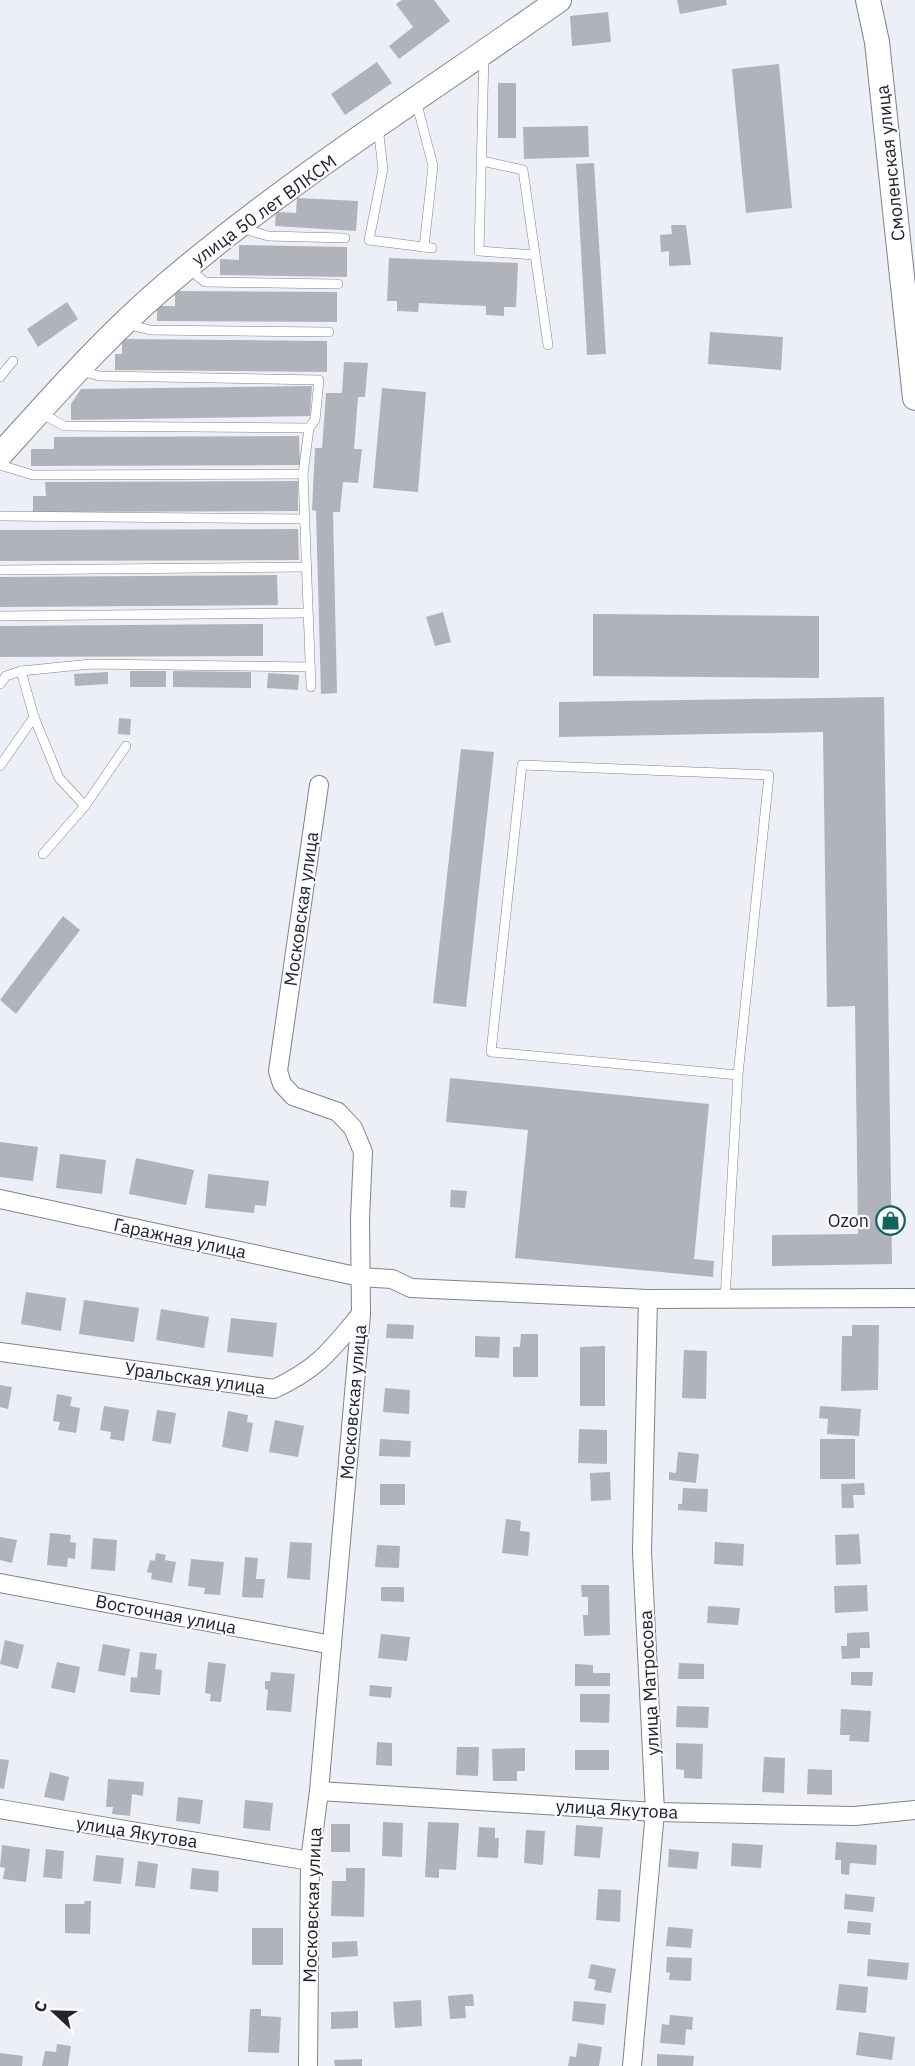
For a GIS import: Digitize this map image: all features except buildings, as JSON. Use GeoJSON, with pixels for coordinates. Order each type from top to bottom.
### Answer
{"type":"FeatureCollection","features":[{"type":"Feature","properties":{"kind":"street","name":"улица 50 лет ВЛКСМ"},"geometry":{"type":"LineString","coordinates":[[0,455],[77,370],[124,323],[187,267],[238,227],[559,0]]}},
{"type":"Feature","properties":{"kind":"street","name":"Смоленская улица"},"geometry":{"type":"LineString","coordinates":[[872,2],[912,348],[915,398]]}},
{"type":"Feature","properties":{"kind":"street","name":"Московская улица"},"geometry":{"type":"LineString","coordinates":[[308,2066],[310,1861],[319,1791],[361,1314],[363,1152],[353,1128],[339,1112],[293,1096],[282,1084],[278,1071],[319,785]]}},
{"type":"Feature","properties":{"kind":"street","name":"Гаражная улица"},"geometry":{"type":"LineString","coordinates":[[0,1199],[360,1277],[392,1279],[411,1288],[648,1299],[915,1298]]}},
{"type":"Feature","properties":{"kind":"street","name":"улица Матросова"},"geometry":{"type":"LineString","coordinates":[[632,2066],[655,1812],[642,1552],[648,1299]]}},
{"type":"Feature","properties":{"kind":"street","name":"Уральская улица"},"geometry":{"type":"LineString","coordinates":[[0,1352],[274,1389],[302,1376],[326,1357],[361,1314]]}},
{"type":"Feature","properties":{"kind":"street","name":"Восточная улица"},"geometry":{"type":"LineString","coordinates":[[0,1583],[332,1645]]}},
{"type":"Feature","properties":{"kind":"street","name":"улица Якутова"},"geometry":{"type":"LineString","coordinates":[[319,1791],[655,1812],[855,1816],[915,1810]]}},
{"type":"Feature","properties":{"kind":"street","name":"улица Якутова"},"geometry":{"type":"LineString","coordinates":[[0,1809],[310,1861]]}},
{"type":"Feature","properties":{"kind":"lane"},"geometry":{"type":"LineString","coordinates":[[484,52],[479,251],[535,255]]}},
{"type":"Feature","properties":{"kind":"lane"},"geometry":{"type":"LineString","coordinates":[[378,127],[383,169],[369,240],[428,248],[433,166],[416,101]]}},
{"type":"Feature","properties":{"kind":"lane"},"geometry":{"type":"LineString","coordinates":[[482,161],[523,170],[548,345]]}},
{"type":"Feature","properties":{"kind":"lane"},"geometry":{"type":"LineString","coordinates":[[238,227],[268,236],[345,238]]}},
{"type":"Feature","properties":{"kind":"lane"},"geometry":{"type":"LineString","coordinates":[[187,267],[205,282],[338,284]]}},
{"type":"Feature","properties":{"kind":"lane"},"geometry":{"type":"LineString","coordinates":[[124,323],[150,330],[329,332]]}},
{"type":"Feature","properties":{"kind":"lane"},"geometry":{"type":"LineString","coordinates":[[0,377],[13,361]]}},
{"type":"Feature","properties":{"kind":"lane"},"geometry":{"type":"LineString","coordinates":[[77,370],[100,376],[319,380],[315,420],[309,428],[303,474],[311,687]]}},
{"type":"Feature","properties":{"kind":"lane"},"geometry":{"type":"LineString","coordinates":[[39,412],[63,426],[309,428]]}},
{"type":"Feature","properties":{"kind":"lane"},"geometry":{"type":"LineString","coordinates":[[0,465],[33,475],[303,474]]}},
{"type":"Feature","properties":{"kind":"lane"},"geometry":{"type":"LineString","coordinates":[[0,516],[304,519]]}},
{"type":"Feature","properties":{"kind":"lane"},"geometry":{"type":"LineString","coordinates":[[0,570],[307,567]]}},
{"type":"Feature","properties":{"kind":"lane"},"geometry":{"type":"LineString","coordinates":[[0,616],[307,613]]}},
{"type":"Feature","properties":{"kind":"lane"},"geometry":{"type":"LineString","coordinates":[[2,678],[21,671],[91,664],[310,667]]}},
{"type":"Feature","properties":{"kind":"lane"},"geometry":{"type":"LineString","coordinates":[[21,671],[34,717],[59,778],[85,806]]}},
{"type":"Feature","properties":{"kind":"lane"},"geometry":{"type":"LineString","coordinates":[[0,766],[34,717]]}},
{"type":"Feature","properties":{"kind":"lane"},"geometry":{"type":"LineString","coordinates":[[43,854],[85,806],[126,746]]}},
{"type":"Feature","properties":{"kind":"lane"},"geometry":{"type":"LineString","coordinates":[[725,1299],[738,1075],[769,775],[522,765],[491,1052],[738,1075]]}},
{"type":"Feature","properties":{"kind":"place","name":"Ozon"},"geometry":{"type":"Point","coordinates":[890,1220]}}]}
